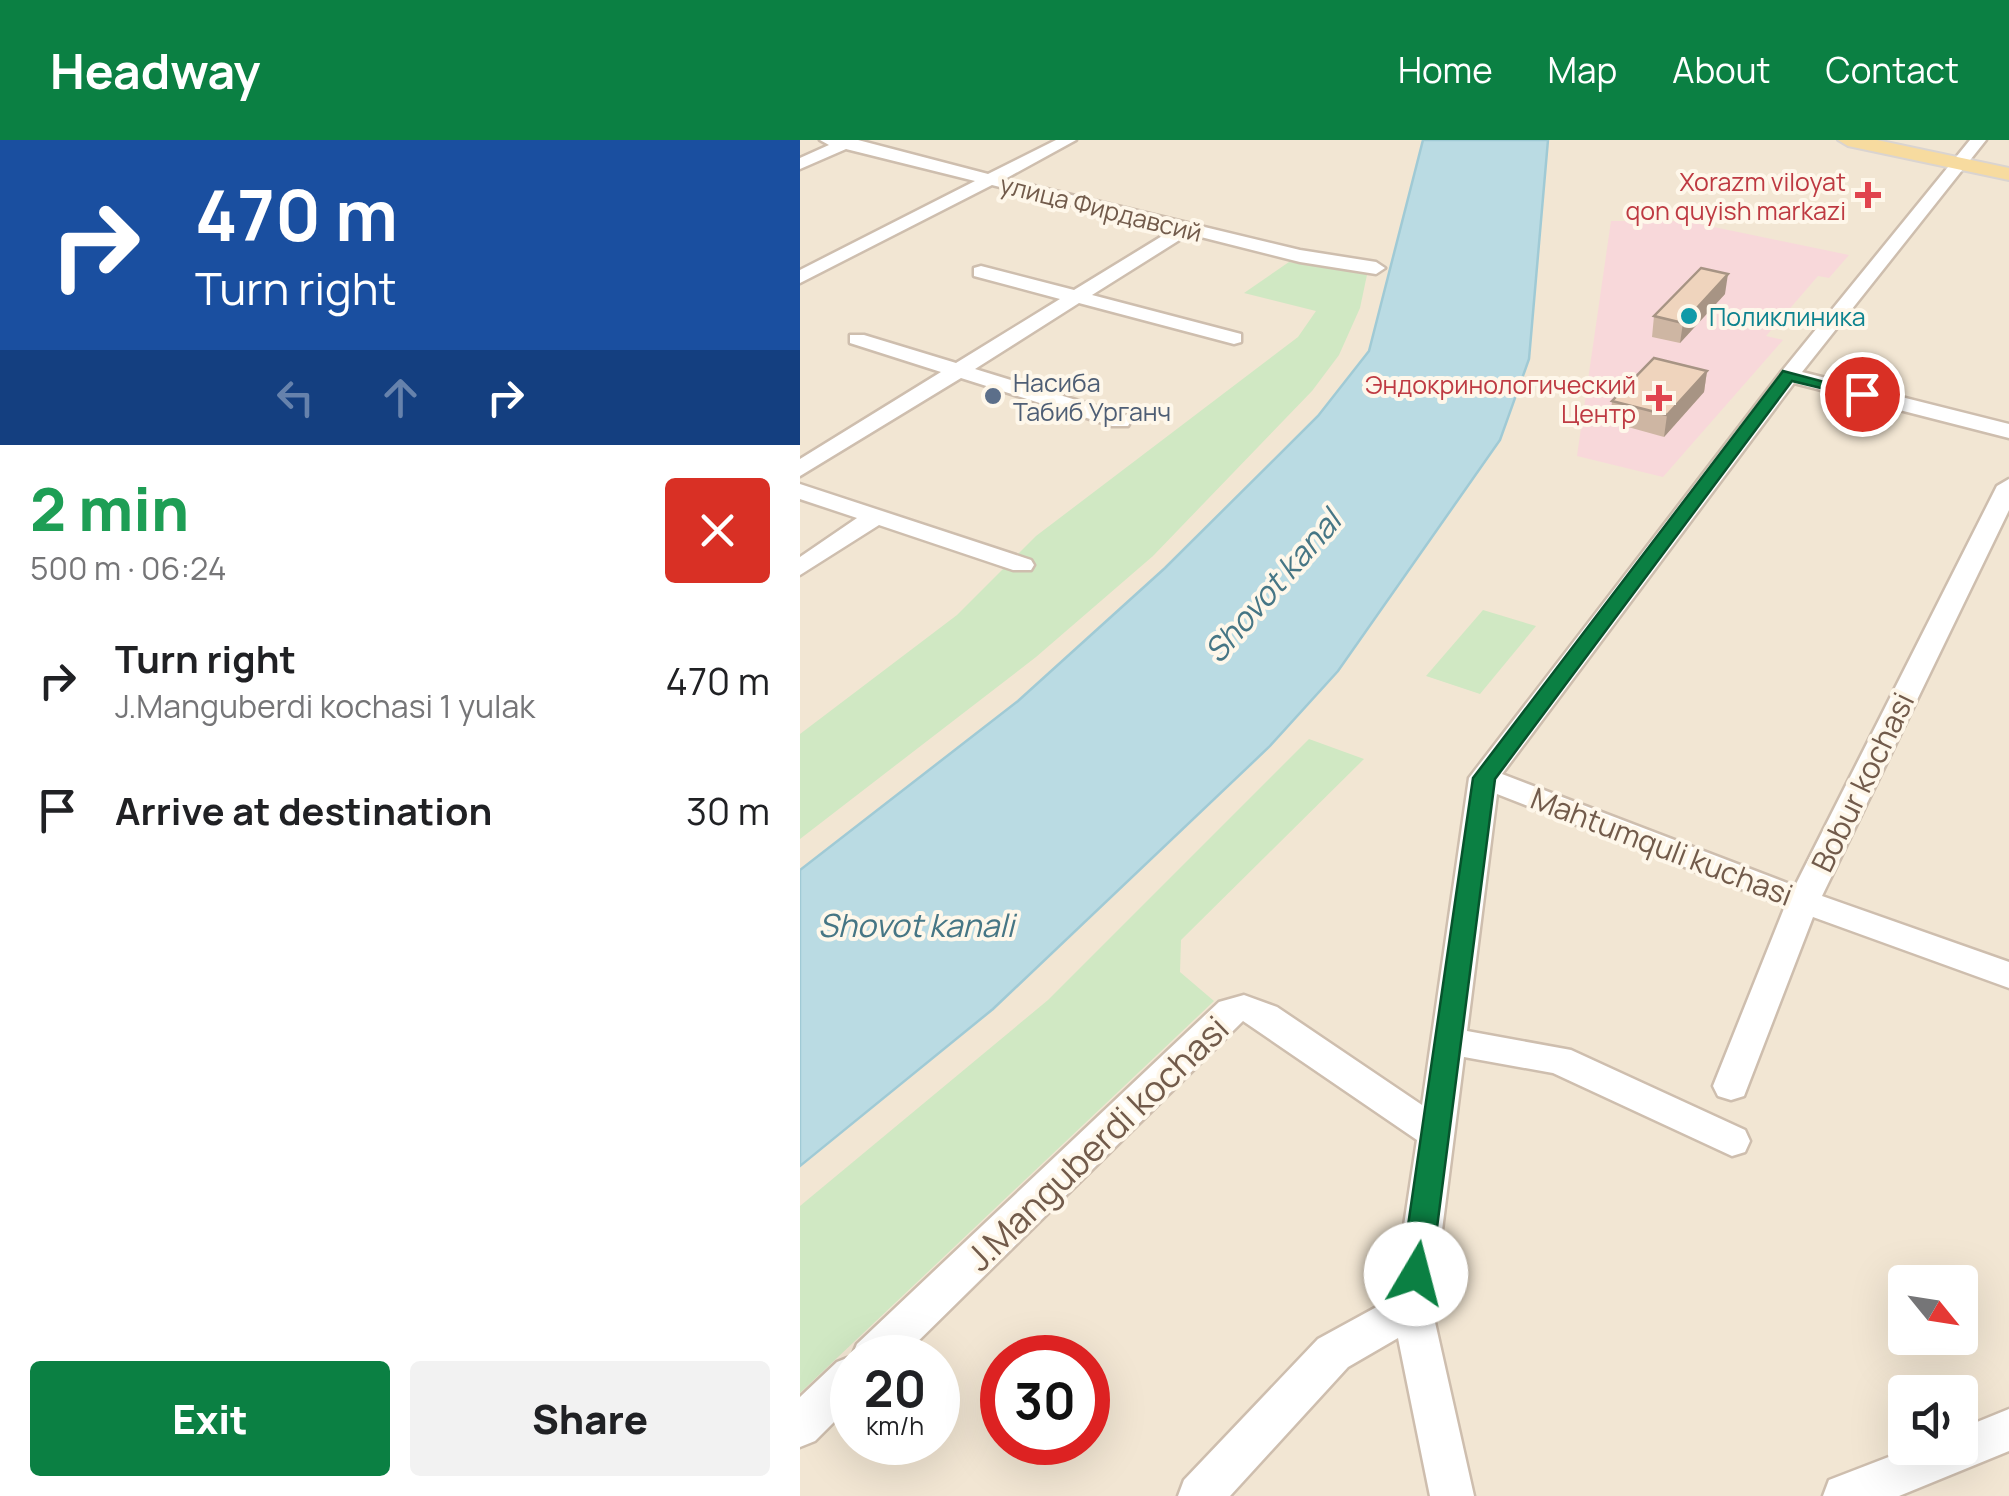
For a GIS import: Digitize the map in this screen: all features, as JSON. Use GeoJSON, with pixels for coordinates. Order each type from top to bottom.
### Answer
{"type":"FeatureCollection","features":[{"type":"Feature","properties":{"kind":"main road"},"geometry":{"type":"LineString","coordinates":[[1848,140],[1969,152],[2009,174]]}},
{"type":"Feature","properties":{"kind":"main road"},"geometry":{"type":"LineString","coordinates":[[1870,140],[2009,158]]}},
{"type":"Feature","properties":{"kind":"street"},"geometry":{"type":"LineString","coordinates":[[800,277],[1068,140]]}},
{"type":"Feature","properties":{"kind":"street"},"geometry":{"type":"LineString","coordinates":[[800,164],[842,142]]}},
{"type":"Feature","properties":{"kind":"street","name":"улица Фирдавсий"},"geometry":{"type":"LineString","coordinates":[[842,142],[1300,256],[1376,268]]}},
{"type":"Feature","properties":{"kind":"street"},"geometry":{"type":"LineString","coordinates":[[1452,1496],[1412,1309],[1484,778],[1788,375],[1969,152]]}},
{"type":"Feature","properties":{"kind":"street"},"geometry":{"type":"LineString","coordinates":[[800,469],[1187,228]]}},
{"type":"Feature","properties":{"kind":"street"},"geometry":{"type":"LineString","coordinates":[[981,272],[1234,338]]}},
{"type":"Feature","properties":{"kind":"street"},"geometry":{"type":"LineString","coordinates":[[856,339],[1120,421]]}},
{"type":"Feature","properties":{"kind":"street"},"geometry":{"type":"LineString","coordinates":[[1788,375],[2009,431]]}},
{"type":"Feature","properties":{"kind":"street","name":"Bobur kochasi"},"geometry":{"type":"LineString","coordinates":[[1731,1086],[1803,901],[2009,486]]}},
{"type":"Feature","properties":{"kind":"street"},"geometry":{"type":"LineString","coordinates":[[800,491],[1022,565]]}},
{"type":"Feature","properties":{"kind":"street"},"geometry":{"type":"LineString","coordinates":[[800,568],[876,516]]}},
{"type":"Feature","properties":{"kind":"street","name":"Mahtumquli kuchasi"},"geometry":{"type":"LineString","coordinates":[[1484,778],[1803,901],[2009,975]]}},
{"type":"Feature","properties":{"kind":"street","name":"J.Manguberdi kochasi"},"geometry":{"type":"LineString","coordinates":[[896,1335],[1232,1011],[1244,1008],[1265,1016],[1436,1134]]}},
{"type":"Feature","properties":{"kind":"street"},"geometry":{"type":"LineString","coordinates":[[1448,1041],[1559,1060],[1732,1141]]}},
{"type":"Feature","properties":{"kind":"street"},"geometry":{"type":"LineString","coordinates":[[1200,1496],[1332,1353],[1412,1309]]}},
{"type":"Feature","properties":{"kind":"street"},"geometry":{"type":"LineString","coordinates":[[800,1426],[830,1397]]}},
{"type":"Feature","properties":{"kind":"street"},"geometry":{"type":"LineString","coordinates":[[1845,1496],[2009,1430]]}},
{"type":"Feature","properties":{"kind":"shaded area"},"geometry":{"type":"Polygon","coordinates":[[[800,140],[2009,140],[2009,1496],[800,1496],[800,140]]]}},
{"type":"Feature","properties":{"kind":"shaded area","name":"Эндокринологический Центр"},"geometry":{"type":"Polygon","coordinates":[[[1611,221],[1685,221],[1849,255],[1829,278],[1818,276],[1766,336],[1783,340],[1663,477],[1577,456],[1611,221]]]}},
{"type":"Feature","properties":{"kind":"green space"},"geometry":{"type":"Polygon","coordinates":[[[1289,262],[1313,266],[1319,262],[1368,270],[1360,308],[1339,355],[1312,391],[1153,556],[1036,657],[800,839],[800,734],[957,615],[1036,536],[1298,337],[1316,311],[1244,293],[1289,262]]]}},
{"type":"Feature","properties":{"kind":"green space"},"geometry":{"type":"Polygon","coordinates":[[[1483,610],[1536,626],[1480,694],[1426,676],[1483,610]]]}},
{"type":"Feature","properties":{"kind":"green space"},"geometry":{"type":"Polygon","coordinates":[[[1309,739],[1364,759],[1181,940],[1180,972],[1214,1001],[861,1335],[830,1335],[830,1365],[800,1393],[800,1206],[1048,1000],[1309,739]]]}},
{"type":"Feature","properties":{"kind":"water","name":"Shovot kanali"},"geometry":{"type":"Polygon","coordinates":[[[1423,140],[1548,140],[1529,359],[1500,440],[1338,671],[1269,747],[993,1009],[800,1166],[800,870],[1018,701],[1165,568],[1318,416],[1369,351],[1423,140]]]}},
{"type":"Feature","properties":{"kind":"building"},"geometry":{"type":"Polygon","coordinates":[[[1701,268],[1728,274],[1683,323],[1654,316],[1701,268]]]}},
{"type":"Feature","properties":{"kind":"building"},"geometry":{"type":"Polygon","coordinates":[[[1654,358],[1707,371],[1667,415],[1612,401],[1654,358]]]}},
{"type":"Feature","properties":{"kind":"place","name":"Xorazm viloyat qon quyish markazi"},"geometry":{"type":"Point","coordinates":[1868,195]}},
{"type":"Feature","properties":{"kind":"place","name":"Поликлиника"},"geometry":{"type":"Point","coordinates":[1689,316]}},
{"type":"Feature","properties":{"kind":"place","name":"Насиба Табиб Урганч"},"geometry":{"type":"Point","coordinates":[993,396]}},
{"type":"Feature","properties":{"kind":"place","name":"Эндокринологический Центр"},"geometry":{"type":"Point","coordinates":[1659,398]}},
{"type":"Feature","properties":{"kind":"route"},"geometry":{"type":"LineString","coordinates":[[1416,1274],[1484,778],[1788,375],[1862,394]]}},
{"type":"Feature","properties":{"kind":"water label","name":"Shovot kanal"},"geometry":{"type":"Point","coordinates":[1272,586]}}]}
